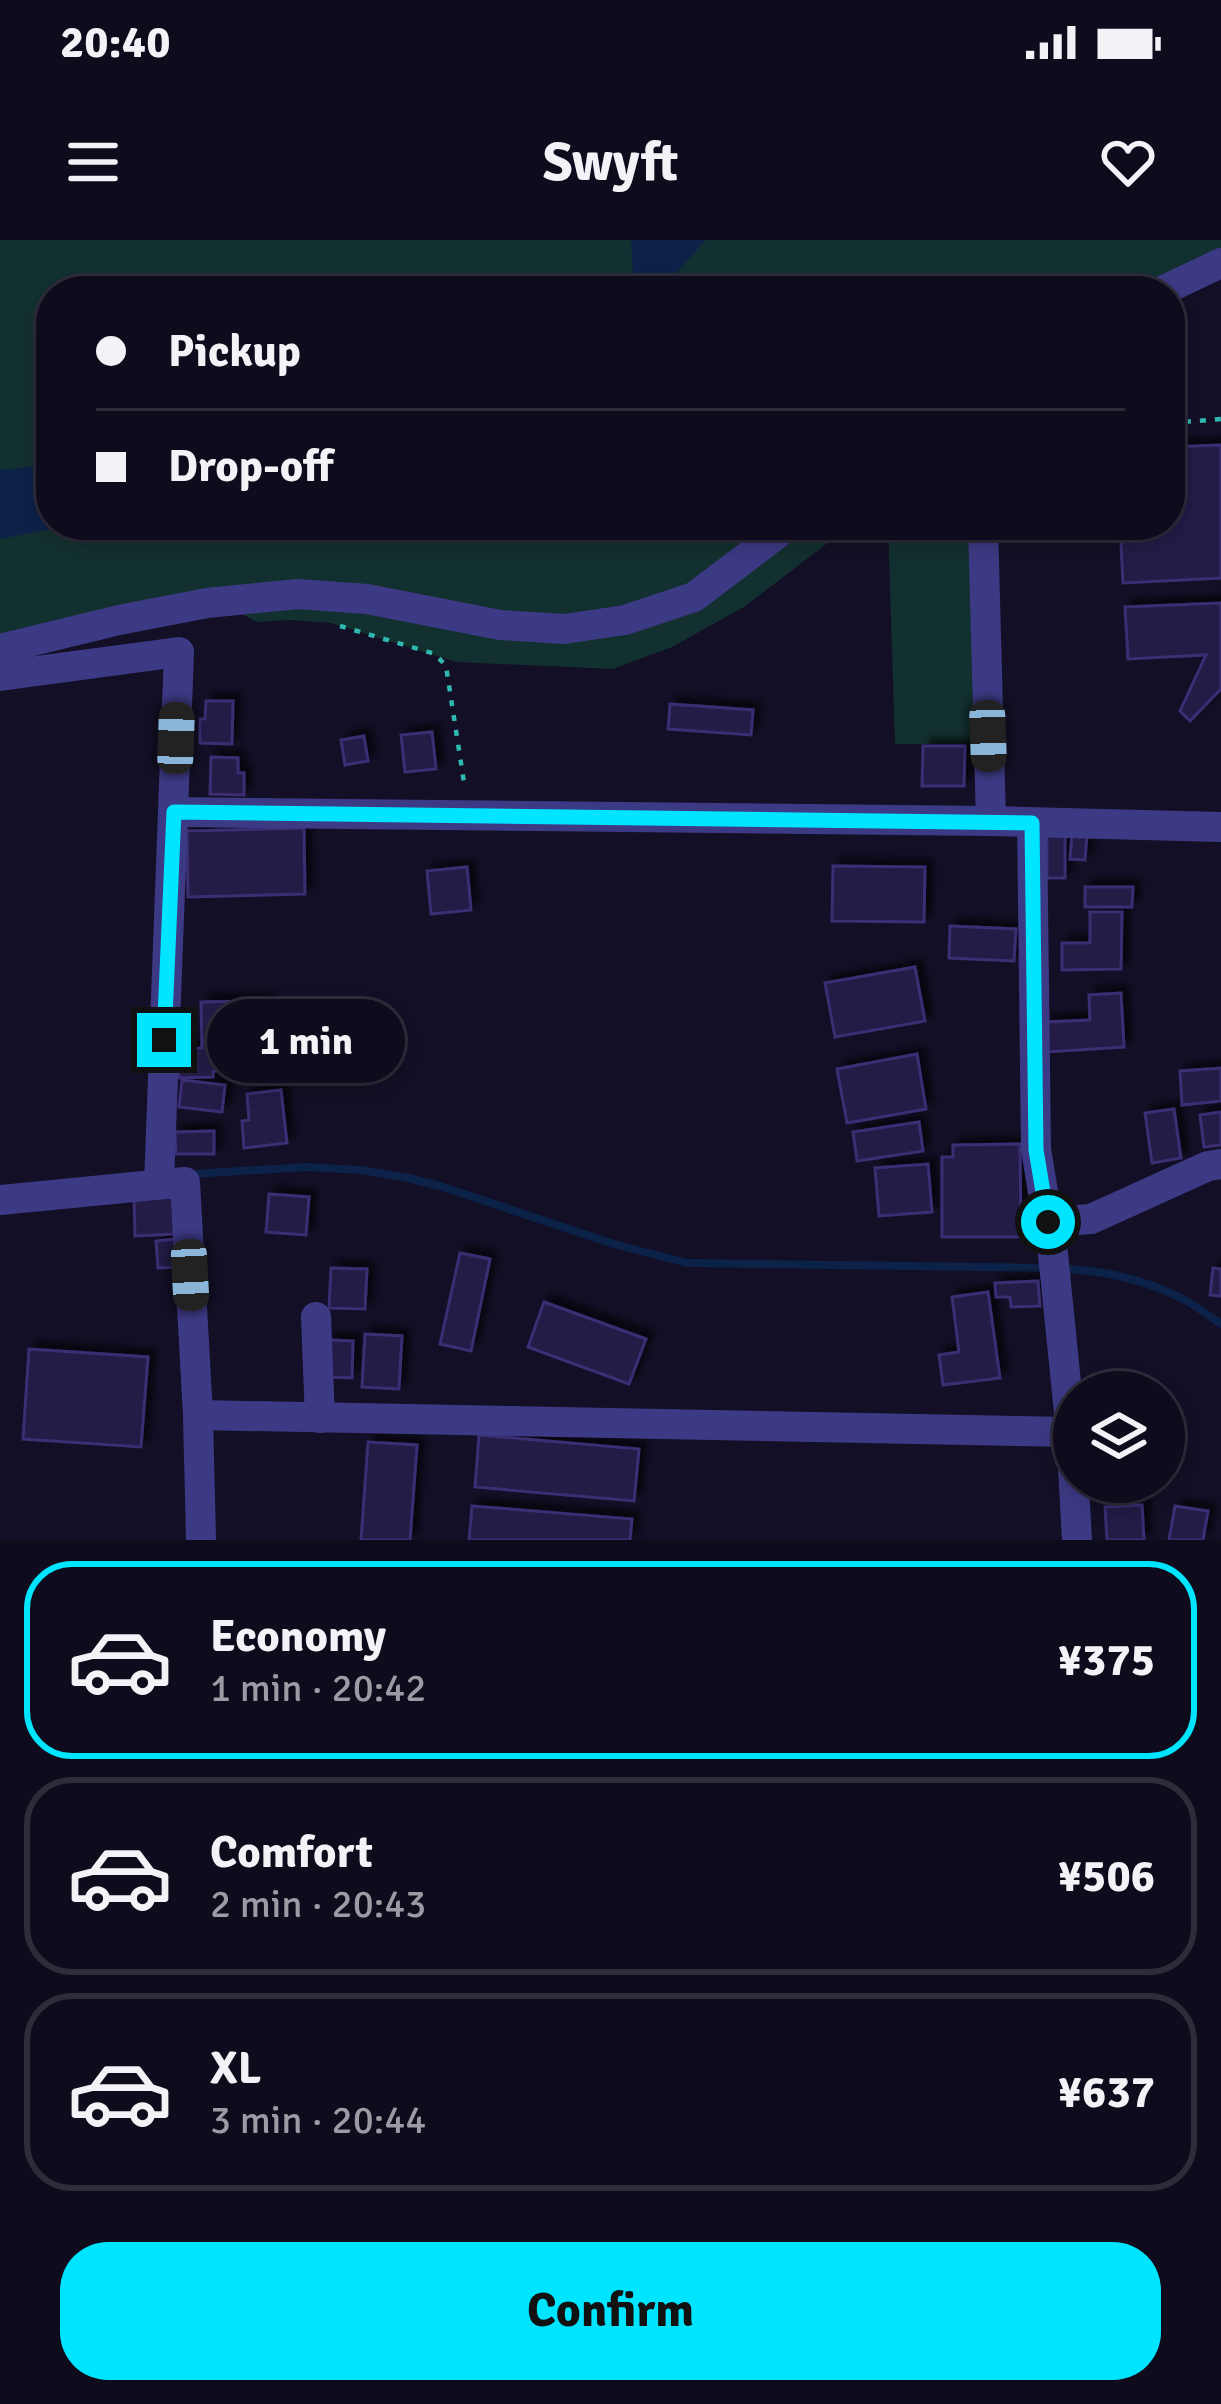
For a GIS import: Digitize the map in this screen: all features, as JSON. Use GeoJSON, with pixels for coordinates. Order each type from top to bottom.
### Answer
{"type":"FeatureCollection","features":[{"type":"Feature","properties":{"kind":"street"},"geometry":{"type":"LineString","coordinates":[[1185,280],[1221,262]]}},
{"type":"Feature","properties":{"kind":"street"},"geometry":{"type":"LineString","coordinates":[[0,649],[207,603],[298,594],[368,599],[500,625],[564,629],[625,620],[694,597],[769,540]]}},
{"type":"Feature","properties":{"kind":"street"},"geometry":{"type":"LineString","coordinates":[[983,540],[991,821]]}},
{"type":"Feature","properties":{"kind":"street"},"geometry":{"type":"LineString","coordinates":[[0,676],[179,652],[159,1184]]}},
{"type":"Feature","properties":{"kind":"street"},"geometry":{"type":"LineString","coordinates":[[174,812],[1221,827]]}},
{"type":"Feature","properties":{"kind":"street"},"geometry":{"type":"LineString","coordinates":[[1032,823],[1036,1150],[1064,1371]]}},
{"type":"Feature","properties":{"kind":"street"},"geometry":{"type":"LineString","coordinates":[[1048,1222],[1091,1219],[1221,1164]]}},
{"type":"Feature","properties":{"kind":"street"},"geometry":{"type":"LineString","coordinates":[[0,1200],[185,1182],[201,1540]]}},
{"type":"Feature","properties":{"kind":"street"},"geometry":{"type":"LineString","coordinates":[[316,1316],[320,1418]]}},
{"type":"Feature","properties":{"kind":"street"},"geometry":{"type":"LineString","coordinates":[[198,1415],[1053,1432]]}},
{"type":"Feature","properties":{"kind":"street"},"geometry":{"type":"LineString","coordinates":[[1075,1503],[1077,1540]]}},
{"type":"Feature","properties":{"kind":"path"},"geometry":{"type":"LineString","coordinates":[[1185,422],[1221,419]]}},
{"type":"Feature","properties":{"kind":"path"},"geometry":{"type":"LineString","coordinates":[[331,623],[435,654],[446,666],[469,815]]}},
{"type":"Feature","properties":{"kind":"green space"},"geometry":{"type":"Polygon","coordinates":[[[0,240],[1221,240],[1221,264],[1185,283],[1185,276],[36,276],[36,540],[831,540],[744,607],[672,647],[613,669],[456,662],[331,623],[257,622],[227,606],[0,647],[0,240]]]}},
{"type":"Feature","properties":{"kind":"green space"},"geometry":{"type":"Polygon","coordinates":[[[888,540],[977,540],[983,744],[895,744],[888,540]]]}},
{"type":"Feature","properties":{"kind":"water"},"geometry":{"type":"Polygon","coordinates":[[[631,240],[706,240],[674,276],[633,275],[631,240]]]}},
{"type":"Feature","properties":{"kind":"water"},"geometry":{"type":"Polygon","coordinates":[[[36,466],[36,532],[0,539],[0,470],[36,466]]]}},
{"type":"Feature","properties":{"kind":"building"},"geometry":{"type":"Polygon","coordinates":[[[1221,445],[1221,578],[1123,583],[1121,540],[1185,540],[1185,446],[1221,445]]]}},
{"type":"Feature","properties":{"kind":"building"},"geometry":{"type":"Polygon","coordinates":[[[1221,603],[1221,689],[1190,721],[1180,711],[1206,655],[1128,659],[1125,607],[1221,603]]]}},
{"type":"Feature","properties":{"kind":"building"},"geometry":{"type":"Polygon","coordinates":[[[206,701],[233,701],[232,744],[200,743],[206,701]]]}},
{"type":"Feature","properties":{"kind":"building"},"geometry":{"type":"Polygon","coordinates":[[[670,704],[753,710],[751,735],[668,729],[670,704]]]}},
{"type":"Feature","properties":{"kind":"building"},"geometry":{"type":"Polygon","coordinates":[[[432,732],[436,769],[405,772],[401,735],[432,732]]]}},
{"type":"Feature","properties":{"kind":"building"},"geometry":{"type":"Polygon","coordinates":[[[364,736],[368,761],[345,765],[341,740],[364,736]]]}},
{"type":"Feature","properties":{"kind":"building"},"geometry":{"type":"Polygon","coordinates":[[[923,746],[965,746],[964,786],[922,786],[923,746]]]}},
{"type":"Feature","properties":{"kind":"building"},"geometry":{"type":"Polygon","coordinates":[[[211,757],[238,758],[244,795],[210,794],[211,757]]]}},
{"type":"Feature","properties":{"kind":"building"},"geometry":{"type":"Polygon","coordinates":[[[304,828],[305,894],[188,897],[187,831],[304,828]]]}},
{"type":"Feature","properties":{"kind":"building"},"geometry":{"type":"Polygon","coordinates":[[[1047,831],[1065,831],[1065,878],[1047,878],[1047,831]]]}},
{"type":"Feature","properties":{"kind":"building"},"geometry":{"type":"Polygon","coordinates":[[[1072,833],[1087,834],[1085,860],[1070,859],[1072,833]]]}},
{"type":"Feature","properties":{"kind":"building"},"geometry":{"type":"Polygon","coordinates":[[[833,866],[925,867],[924,922],[832,921],[833,866]]]}},
{"type":"Feature","properties":{"kind":"building"},"geometry":{"type":"Polygon","coordinates":[[[467,867],[471,910],[431,914],[427,871],[467,867]]]}},
{"type":"Feature","properties":{"kind":"building"},"geometry":{"type":"Polygon","coordinates":[[[1085,887],[1133,887],[1132,907],[1085,907],[1085,887]]]}},
{"type":"Feature","properties":{"kind":"building"},"geometry":{"type":"Polygon","coordinates":[[[1090,912],[1122,912],[1121,969],[1062,970],[1062,943],[1090,943],[1090,912]]]}},
{"type":"Feature","properties":{"kind":"building"},"geometry":{"type":"Polygon","coordinates":[[[950,926],[1016,929],[1014,961],[949,958],[950,926]]]}},
{"type":"Feature","properties":{"kind":"building"},"geometry":{"type":"Polygon","coordinates":[[[915,967],[925,1021],[835,1037],[825,983],[915,967]]]}},
{"type":"Feature","properties":{"kind":"building"},"geometry":{"type":"Polygon","coordinates":[[[1121,993],[1124,1047],[1047,1052],[1046,1022],[1090,1020],[1089,995],[1121,993]]]}},
{"type":"Feature","properties":{"kind":"building"},"geometry":{"type":"Polygon","coordinates":[[[266,1001],[267,1047],[244,1047],[244,1070],[179,1078],[178,1049],[202,1048],[201,1002],[266,1001]]]}},
{"type":"Feature","properties":{"kind":"building"},"geometry":{"type":"Polygon","coordinates":[[[917,1054],[926,1109],[847,1123],[837,1069],[917,1054]]]}},
{"type":"Feature","properties":{"kind":"building"},"geometry":{"type":"Polygon","coordinates":[[[1221,1068],[1221,1101],[1182,1105],[1180,1071],[1221,1068]]]}},
{"type":"Feature","properties":{"kind":"building"},"geometry":{"type":"Polygon","coordinates":[[[182,1080],[225,1085],[222,1112],[179,1107],[182,1080]]]}},
{"type":"Feature","properties":{"kind":"building"},"geometry":{"type":"Polygon","coordinates":[[[281,1090],[287,1143],[244,1148],[247,1094],[281,1090]]]}},
{"type":"Feature","properties":{"kind":"building"},"geometry":{"type":"Polygon","coordinates":[[[1174,1109],[1181,1158],[1152,1163],[1145,1113],[1174,1109]]]}},
{"type":"Feature","properties":{"kind":"building"},"geometry":{"type":"Polygon","coordinates":[[[1221,1112],[1221,1145],[1204,1147],[1200,1115],[1221,1112]]]}},
{"type":"Feature","properties":{"kind":"building"},"geometry":{"type":"Polygon","coordinates":[[[919,1122],[923,1151],[857,1161],[853,1132],[919,1122]]]}},
{"type":"Feature","properties":{"kind":"building"},"geometry":{"type":"Polygon","coordinates":[[[214,1131],[214,1154],[176,1154],[175,1132],[214,1131]]]}},
{"type":"Feature","properties":{"kind":"building"},"geometry":{"type":"Polygon","coordinates":[[[1020,1144],[1021,1237],[942,1237],[942,1157],[953,1157],[953,1145],[1020,1144]]]}},
{"type":"Feature","properties":{"kind":"building"},"geometry":{"type":"Polygon","coordinates":[[[928,1164],[932,1212],[879,1216],[875,1168],[928,1164]]]}},
{"type":"Feature","properties":{"kind":"building"},"geometry":{"type":"Polygon","coordinates":[[[269,1194],[309,1197],[306,1235],[266,1232],[269,1194]]]}},
{"type":"Feature","properties":{"kind":"building"},"geometry":{"type":"Polygon","coordinates":[[[174,1197],[175,1234],[135,1236],[134,1198],[174,1197]]]}},
{"type":"Feature","properties":{"kind":"building"},"geometry":{"type":"Polygon","coordinates":[[[175,1239],[178,1267],[158,1268],[156,1241],[175,1239]]]}},
{"type":"Feature","properties":{"kind":"building"},"geometry":{"type":"Polygon","coordinates":[[[460,1253],[490,1259],[471,1351],[440,1344],[460,1253]]]}},
{"type":"Feature","properties":{"kind":"building"},"geometry":{"type":"Polygon","coordinates":[[[331,1268],[367,1269],[365,1309],[329,1308],[331,1268]]]}},
{"type":"Feature","properties":{"kind":"building"},"geometry":{"type":"Polygon","coordinates":[[[1213,1268],[1221,1269],[1221,1296],[1210,1295],[1213,1268]]]}},
{"type":"Feature","properties":{"kind":"building"},"geometry":{"type":"Polygon","coordinates":[[[1038,1281],[1040,1306],[1011,1307],[1010,1297],[996,1297],[995,1283],[1038,1281]]]}},
{"type":"Feature","properties":{"kind":"building"},"geometry":{"type":"Polygon","coordinates":[[[988,1292],[1000,1378],[943,1385],[939,1355],[959,1352],[952,1297],[988,1292]]]}},
{"type":"Feature","properties":{"kind":"building"},"geometry":{"type":"Polygon","coordinates":[[[544,1302],[646,1339],[629,1384],[528,1347],[544,1302]]]}},
{"type":"Feature","properties":{"kind":"building"},"geometry":{"type":"Polygon","coordinates":[[[365,1334],[402,1336],[399,1389],[362,1387],[365,1334]]]}},
{"type":"Feature","properties":{"kind":"building"},"geometry":{"type":"Polygon","coordinates":[[[328,1340],[353,1341],[352,1378],[327,1377],[328,1340]]]}},
{"type":"Feature","properties":{"kind":"building"},"geometry":{"type":"Polygon","coordinates":[[[29,1349],[148,1357],[141,1447],[23,1439],[29,1349]]]}},
{"type":"Feature","properties":{"kind":"building"},"geometry":{"type":"Polygon","coordinates":[[[479,1435],[639,1449],[634,1501],[475,1487],[479,1435]]]}},
{"type":"Feature","properties":{"kind":"building"},"geometry":{"type":"Polygon","coordinates":[[[368,1442],[417,1445],[410,1540],[361,1540],[368,1442]]]}},
{"type":"Feature","properties":{"kind":"building"},"geometry":{"type":"Polygon","coordinates":[[[1142,1505],[1144,1540],[1107,1540],[1105,1507],[1142,1505]]]}},
{"type":"Feature","properties":{"kind":"building"},"geometry":{"type":"Polygon","coordinates":[[[472,1506],[632,1519],[630,1540],[469,1540],[472,1506]]]}},
{"type":"Feature","properties":{"kind":"building"},"geometry":{"type":"Polygon","coordinates":[[[1175,1506],[1208,1511],[1203,1540],[1169,1540],[1175,1506]]]}},
{"type":"Feature","properties":{"kind":"waterway"},"geometry":{"type":"LineString","coordinates":[[192,1174],[307,1167],[404,1177],[687,1263],[1045,1268]]}},
{"type":"Feature","properties":{"kind":"waterway"},"geometry":{"type":"LineString","coordinates":[[1060,1269],[1106,1273],[1153,1286],[1221,1324]]}},
{"type":"Feature","properties":{"kind":"route"},"geometry":{"type":"LineString","coordinates":[[164,1040],[174,812],[1032,823],[1036,1150],[1048,1222]]}}]}
